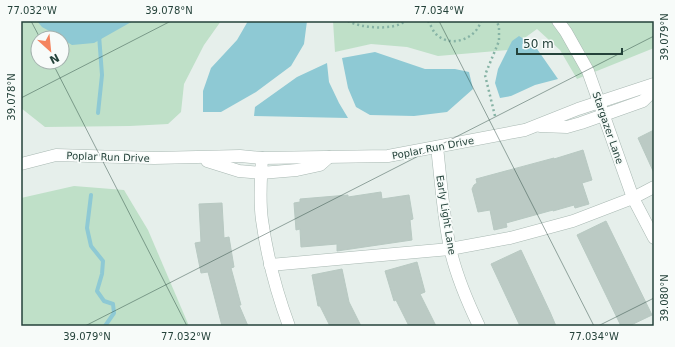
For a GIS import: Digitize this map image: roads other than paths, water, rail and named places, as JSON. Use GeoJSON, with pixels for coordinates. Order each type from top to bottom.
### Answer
{"type":"FeatureCollection","features":[{"type":"Feature","properties":{"kind":"street","name":"Stargazer Lane"},"geometry":{"type":"LineString","coordinates":[[558,21],[566,32],[588,71],[632,198],[654,238]]}},
{"type":"Feature","properties":{"kind":"street","name":"Poplar Run Drive"},"geometry":{"type":"LineString","coordinates":[[21,164],[56,155],[154,158],[240,156],[262,158],[388,156],[525,130],[578,109],[654,84]]}},
{"type":"Feature","properties":{"kind":"street","name":"Poplar Run Drive"},"geometry":{"type":"LineString","coordinates":[[535,126],[567,127],[604,116],[643,101],[654,90]]}},
{"type":"Feature","properties":{"kind":"street","name":"Early Light Lane"},"geometry":{"type":"LineString","coordinates":[[437,147],[443,206],[450,249],[466,299],[479,326]]}},
{"type":"Feature","properties":{"kind":"street","name":"Poplar Run Drive"},"geometry":{"type":"LineString","coordinates":[[196,157],[239,171],[261,173],[297,170],[312,167],[320,165],[329,157]]}},
{"type":"Feature","properties":{"kind":"street"},"geometry":{"type":"LineString","coordinates":[[262,158],[262,218],[270,266],[289,326]]}},
{"type":"Feature","properties":{"kind":"street"},"geometry":{"type":"LineString","coordinates":[[270,266],[450,249],[510,238],[573,221],[632,198],[654,187]]}},
{"type":"Feature","properties":{"kind":"water"},"geometry":{"type":"Polygon","coordinates":[[[37,21],[133,21],[94,43],[72,45],[70,44],[70,30],[47,30],[42,27],[37,21]]]}},
{"type":"Feature","properties":{"kind":"water"},"geometry":{"type":"Polygon","coordinates":[[[248,21],[307,21],[304,44],[291,66],[256,92],[221,112],[203,112],[203,91],[211,68],[237,40],[248,21]]]}},
{"type":"Feature","properties":{"kind":"water"},"geometry":{"type":"Polygon","coordinates":[[[519,36],[535,46],[558,79],[535,85],[511,96],[500,98],[495,83],[498,69],[512,41],[519,36]]]}},
{"type":"Feature","properties":{"kind":"water"},"geometry":{"type":"Polygon","coordinates":[[[375,52],[425,69],[455,69],[469,72],[473,89],[447,112],[414,116],[370,115],[356,107],[348,88],[342,58],[375,52]]]}},
{"type":"Feature","properties":{"kind":"water"},"geometry":{"type":"Polygon","coordinates":[[[327,63],[329,82],[348,118],[254,116],[255,107],[297,77],[327,63]]]}},
{"type":"Feature","properties":{"kind":"waterway"},"geometry":{"type":"LineString","coordinates":[[98,113],[102,75],[99,35]]}},
{"type":"Feature","properties":{"kind":"waterway"},"geometry":{"type":"LineString","coordinates":[[91,195],[87,228],[91,246],[103,261],[102,274],[97,291],[104,301],[113,304],[114,313],[105,326]]}}]}
